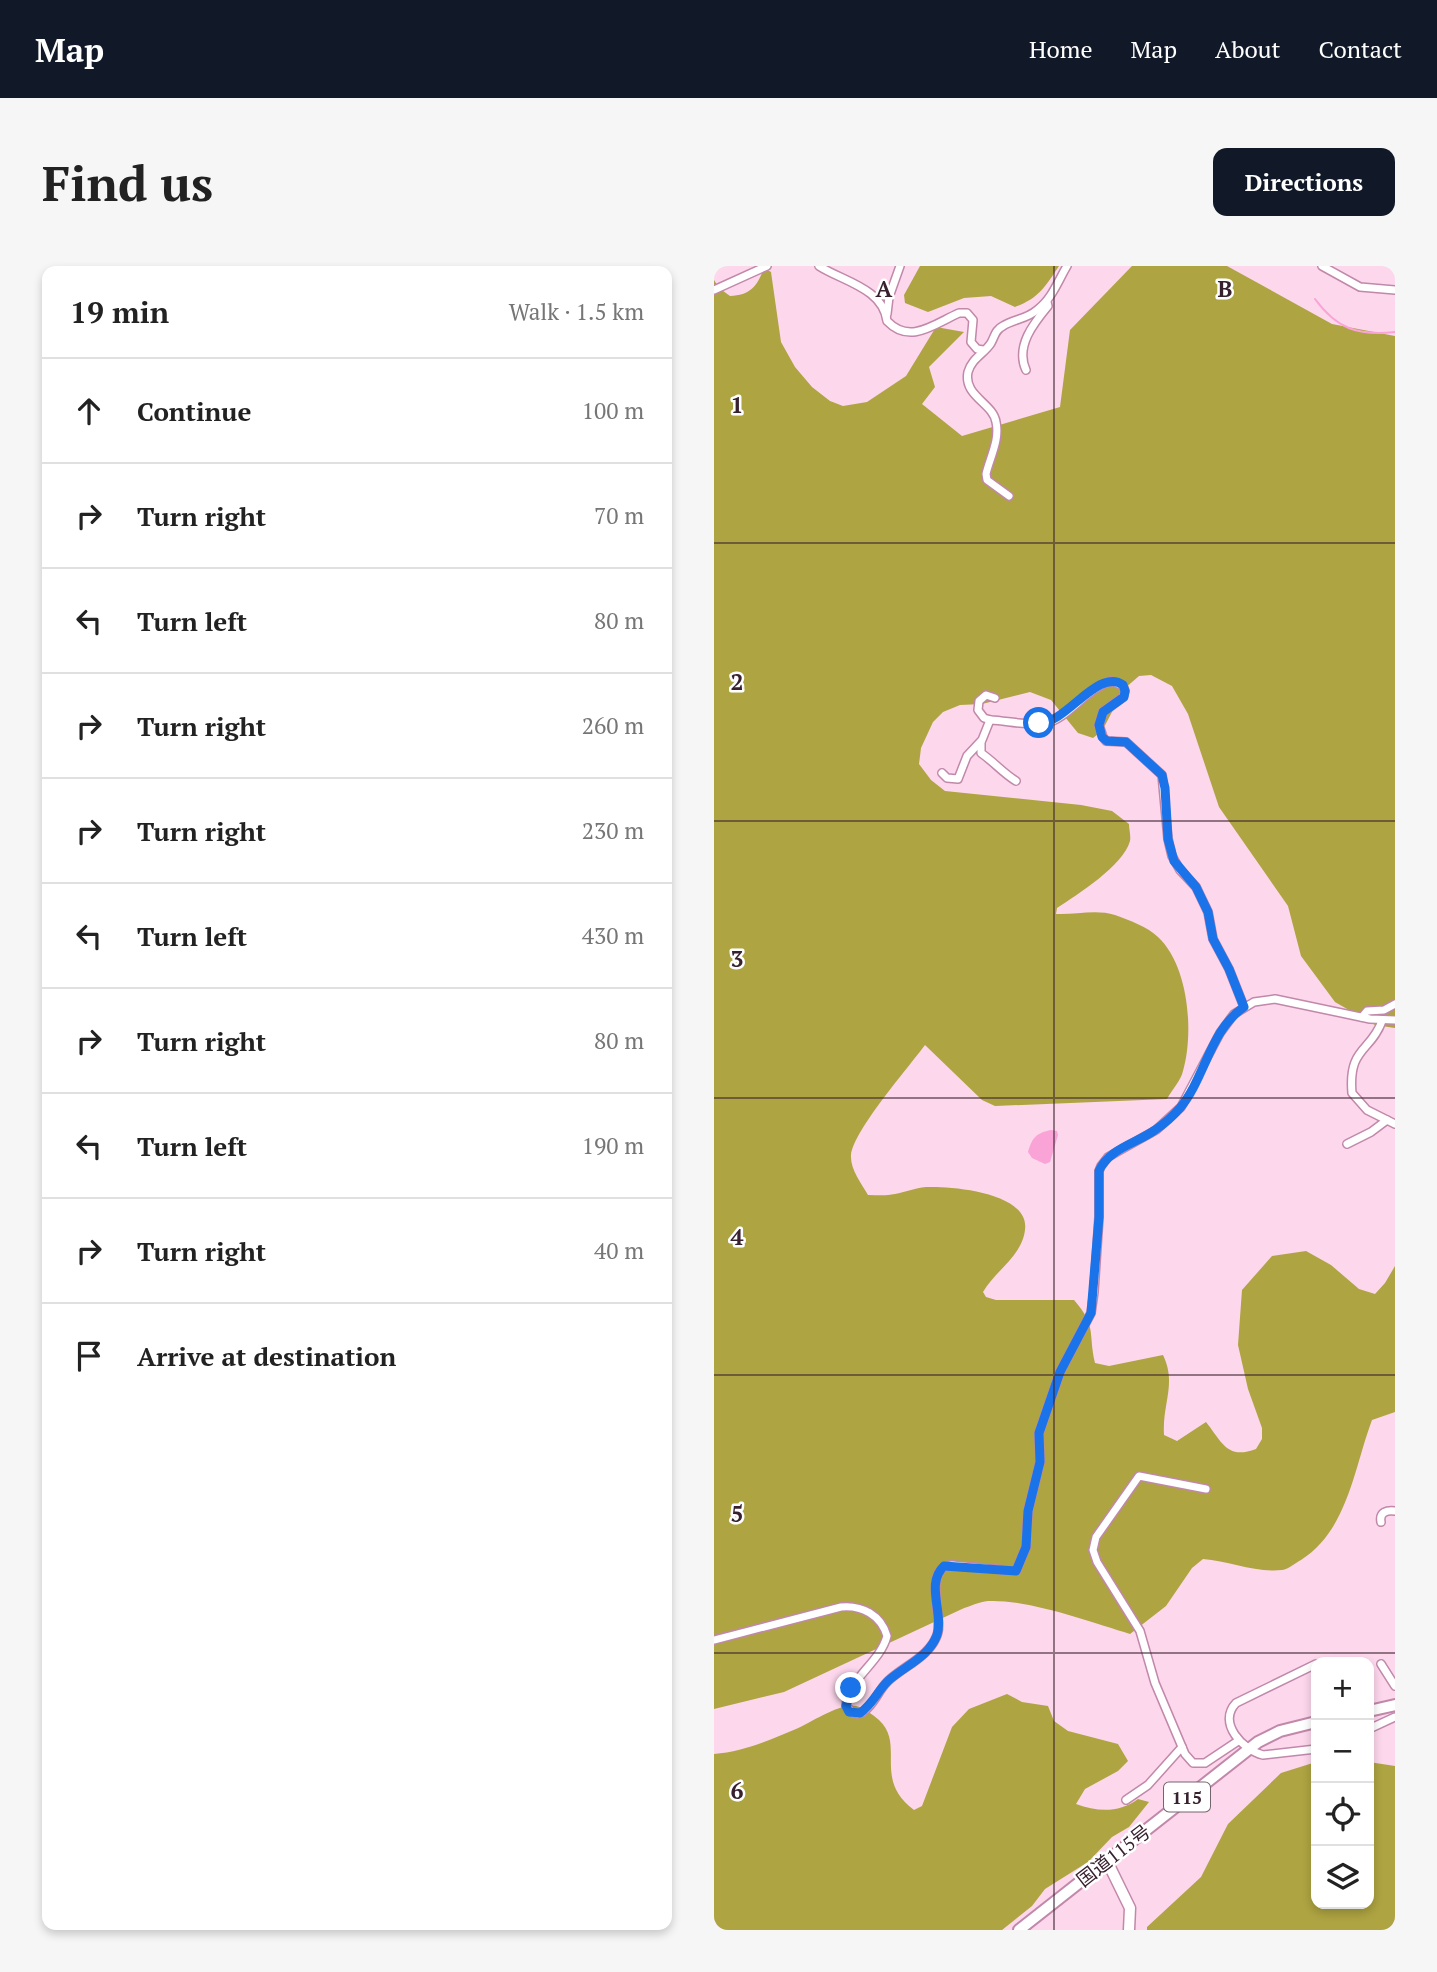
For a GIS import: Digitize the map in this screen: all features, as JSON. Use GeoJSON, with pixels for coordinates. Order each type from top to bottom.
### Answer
{"type":"FeatureCollection","features":[{"type":"Feature","properties":{"kind":"highway"},"geometry":{"type":"LineString","coordinates":[[1374,1710],[1395,1705]]}},
{"type":"Feature","properties":{"kind":"highway","name":"国道115号"},"geometry":{"type":"LineString","coordinates":[[1020,1930],[1250,1748],[1280,1731],[1311,1723]]}},
{"type":"Feature","properties":{"kind":"main road"},"geometry":{"type":"LineString","coordinates":[[1107,1861],[1124,1890],[1130,1908],[1129,1930]]}},
{"type":"Feature","properties":{"kind":"street"},"geometry":{"type":"LineString","coordinates":[[714,290],[767,266]]}},
{"type":"Feature","properties":{"kind":"street"},"geometry":{"type":"LineString","coordinates":[[819,266],[864,288],[885,310],[886,318],[899,331],[912,332],[965,312],[973,320],[971,342],[977,349],[983,350]]}},
{"type":"Feature","properties":{"kind":"street"},"geometry":{"type":"LineString","coordinates":[[886,318],[900,266]]}},
{"type":"Feature","properties":{"kind":"street"},"geometry":{"type":"LineString","coordinates":[[1009,496],[986,480],[997,424],[995,416],[977,399],[969,383],[968,372],[983,350],[989,346],[996,332],[1003,326],[1030,315],[1047,301],[1067,266]]}},
{"type":"Feature","properties":{"kind":"street"},"geometry":{"type":"LineString","coordinates":[[1322,266],[1360,287],[1395,290]]}},
{"type":"Feature","properties":{"kind":"street"},"geometry":{"type":"LineString","coordinates":[[1026,370],[1023,358],[1026,338],[1048,306],[1047,301]]}},
{"type":"Feature","properties":{"kind":"street"},"geometry":{"type":"LineString","coordinates":[[995,698],[986,695],[977,705],[981,715],[990,720],[1046,723],[1054,720],[1100,685],[1114,681],[1123,685],[1124,697],[1102,714],[1099,725],[1102,737],[1109,742],[1126,742],[1162,775],[1168,839],[1174,861],[1196,887],[1208,912],[1213,939],[1229,969],[1244,1007]]}},
{"type":"Feature","properties":{"kind":"street"},"geometry":{"type":"LineString","coordinates":[[990,720],[981,742],[981,753],[1016,781]]}},
{"type":"Feature","properties":{"kind":"street"},"geometry":{"type":"LineString","coordinates":[[942,773],[947,778],[958,779],[967,756],[981,742]]}},
{"type":"Feature","properties":{"kind":"street"},"geometry":{"type":"LineString","coordinates":[[714,1640],[841,1607],[851,1606],[867,1611],[884,1627],[887,1636],[870,1666],[848,1694],[846,1706],[849,1712],[860,1713],[873,1702],[890,1679],[905,1670],[935,1639],[938,1630],[936,1580],[944,1566],[1016,1571],[1026,1547],[1028,1511],[1040,1462],[1039,1433],[1060,1372],[1091,1313],[1101,1166],[1108,1157],[1156,1130],[1181,1107],[1224,1027],[1234,1014],[1254,1002],[1275,999],[1382,1021],[1395,1020]]}},
{"type":"Feature","properties":{"kind":"street"},"geometry":{"type":"LineString","coordinates":[[1362,1017],[1367,1011],[1384,1010],[1395,1004]]}},
{"type":"Feature","properties":{"kind":"street"},"geometry":{"type":"LineString","coordinates":[[1382,1021],[1378,1030],[1357,1054],[1351,1082],[1352,1093],[1360,1103],[1367,1110],[1391,1122]]}},
{"type":"Feature","properties":{"kind":"street"},"geometry":{"type":"LineString","coordinates":[[1347,1144],[1391,1122]]}},
{"type":"Feature","properties":{"kind":"street"},"geometry":{"type":"LineString","coordinates":[[1206,1489],[1139,1476],[1100,1529],[1093,1550],[1097,1562],[1140,1631],[1155,1683],[1181,1747],[1190,1760],[1199,1764],[1210,1761],[1238,1741]]}},
{"type":"Feature","properties":{"kind":"street"},"geometry":{"type":"LineString","coordinates":[[1381,1522],[1383,1513],[1387,1510],[1395,1511]]}},
{"type":"Feature","properties":{"kind":"street"},"geometry":{"type":"LineString","coordinates":[[1381,1664],[1395,1686]]}},
{"type":"Feature","properties":{"kind":"street"},"geometry":{"type":"LineString","coordinates":[[1311,1666],[1236,1703],[1229,1721],[1238,1741],[1257,1753],[1263,1755],[1311,1750]]}},
{"type":"Feature","properties":{"kind":"street"},"geometry":{"type":"LineString","coordinates":[[1374,1727],[1395,1717]]}},
{"type":"Feature","properties":{"kind":"street"},"geometry":{"type":"LineString","coordinates":[[1126,1800],[1148,1785],[1181,1747]]}},
{"type":"Feature","properties":{"kind":"shaded area"},"geometry":{"type":"Polygon","coordinates":[[[920,266],[1059,266],[1041,291],[1015,307],[991,296],[964,298],[928,312],[905,303],[904,295],[920,266]]]}},
{"type":"Feature","properties":{"kind":"shaded area"},"geometry":{"type":"Polygon","coordinates":[[[1132,266],[1227,266],[1332,324],[1395,336],[1395,1028],[1375,1025],[1335,1002],[1301,956],[1288,906],[1219,807],[1188,714],[1172,686],[1151,675],[1139,676],[1124,689],[1102,731],[1093,738],[1078,733],[1051,700],[1030,692],[982,704],[960,705],[943,712],[933,722],[921,748],[919,764],[931,780],[945,791],[1081,805],[1112,811],[1129,824],[1130,841],[1119,860],[1099,879],[1057,908],[1056,914],[1108,913],[1149,930],[1158,937],[1177,965],[1186,1001],[1188,1038],[1183,1071],[1167,1099],[995,1106],[982,1100],[925,1045],[861,1130],[851,1155],[852,1165],[868,1195],[892,1195],[926,1187],[953,1188],[987,1194],[1015,1207],[1023,1217],[1023,1239],[1014,1256],[983,1292],[986,1297],[996,1300],[1074,1300],[1089,1323],[1095,1363],[1109,1366],[1163,1355],[1169,1375],[1164,1435],[1177,1441],[1206,1422],[1221,1442],[1232,1451],[1246,1452],[1256,1449],[1262,1439],[1262,1428],[1248,1389],[1238,1345],[1242,1290],[1272,1256],[1306,1251],[1331,1265],[1359,1289],[1375,1294],[1395,1266],[1395,1412],[1372,1420],[1339,1515],[1317,1547],[1287,1568],[1262,1570],[1203,1559],[1192,1568],[1166,1606],[1130,1634],[1040,1607],[1004,1601],[981,1602],[784,1692],[714,1709],[714,280],[719,288],[730,296],[752,289],[764,268],[771,272],[781,342],[795,367],[812,387],[830,401],[843,406],[867,402],[906,376],[936,327],[964,332],[929,367],[935,387],[922,404],[962,436],[1060,407],[1070,330],[1132,266]]]}},
{"type":"Feature","properties":{"kind":"shaded area"},"geometry":{"type":"Polygon","coordinates":[[[1051,1130],[1057,1131],[1058,1135],[1050,1162],[1045,1164],[1032,1158],[1028,1152],[1036,1136],[1051,1130]]]}},
{"type":"Feature","properties":{"kind":"shaded area"},"geometry":{"type":"Polygon","coordinates":[[[1007,1694],[1022,1702],[1048,1706],[1054,1721],[1068,1731],[1118,1744],[1128,1761],[1118,1771],[1085,1789],[1076,1804],[1108,1810],[1123,1807],[1138,1799],[1149,1802],[1129,1827],[1112,1837],[1088,1862],[1045,1889],[1032,1906],[1002,1930],[714,1930],[714,1754],[735,1751],[766,1741],[842,1707],[859,1707],[879,1720],[887,1730],[895,1786],[914,1810],[922,1806],[952,1727],[969,1709],[1007,1694]]]}},
{"type":"Feature","properties":{"kind":"shaded area"},"geometry":{"type":"Polygon","coordinates":[[[1374,1763],[1395,1766],[1395,1930],[1147,1930],[1147,1927],[1201,1877],[1228,1824],[1281,1773],[1311,1764],[1311,1909],[1374,1909],[1374,1763]]]}},
{"type":"Feature","properties":{"kind":"waterway"},"geometry":{"type":"LineString","coordinates":[[1315,299],[1340,324],[1349,328],[1370,333],[1395,332]]}},
{"type":"Feature","properties":{"kind":"route"},"geometry":{"type":"LineString","coordinates":[[851,1688],[846,1706],[849,1712],[860,1713],[868,1708],[890,1679],[905,1670],[932,1645],[938,1630],[936,1580],[944,1566],[1016,1571],[1020,1566],[1026,1547],[1029,1502],[1040,1462],[1039,1433],[1060,1372],[1091,1313],[1101,1166],[1108,1157],[1156,1130],[1181,1107],[1224,1027],[1234,1014],[1244,1007],[1229,969],[1213,939],[1208,912],[1196,887],[1180,870],[1170,851],[1162,775],[1126,742],[1109,742],[1102,737],[1100,718],[1107,708],[1124,697],[1123,685],[1114,681],[1104,683],[1054,720],[1039,723]]}}]}
